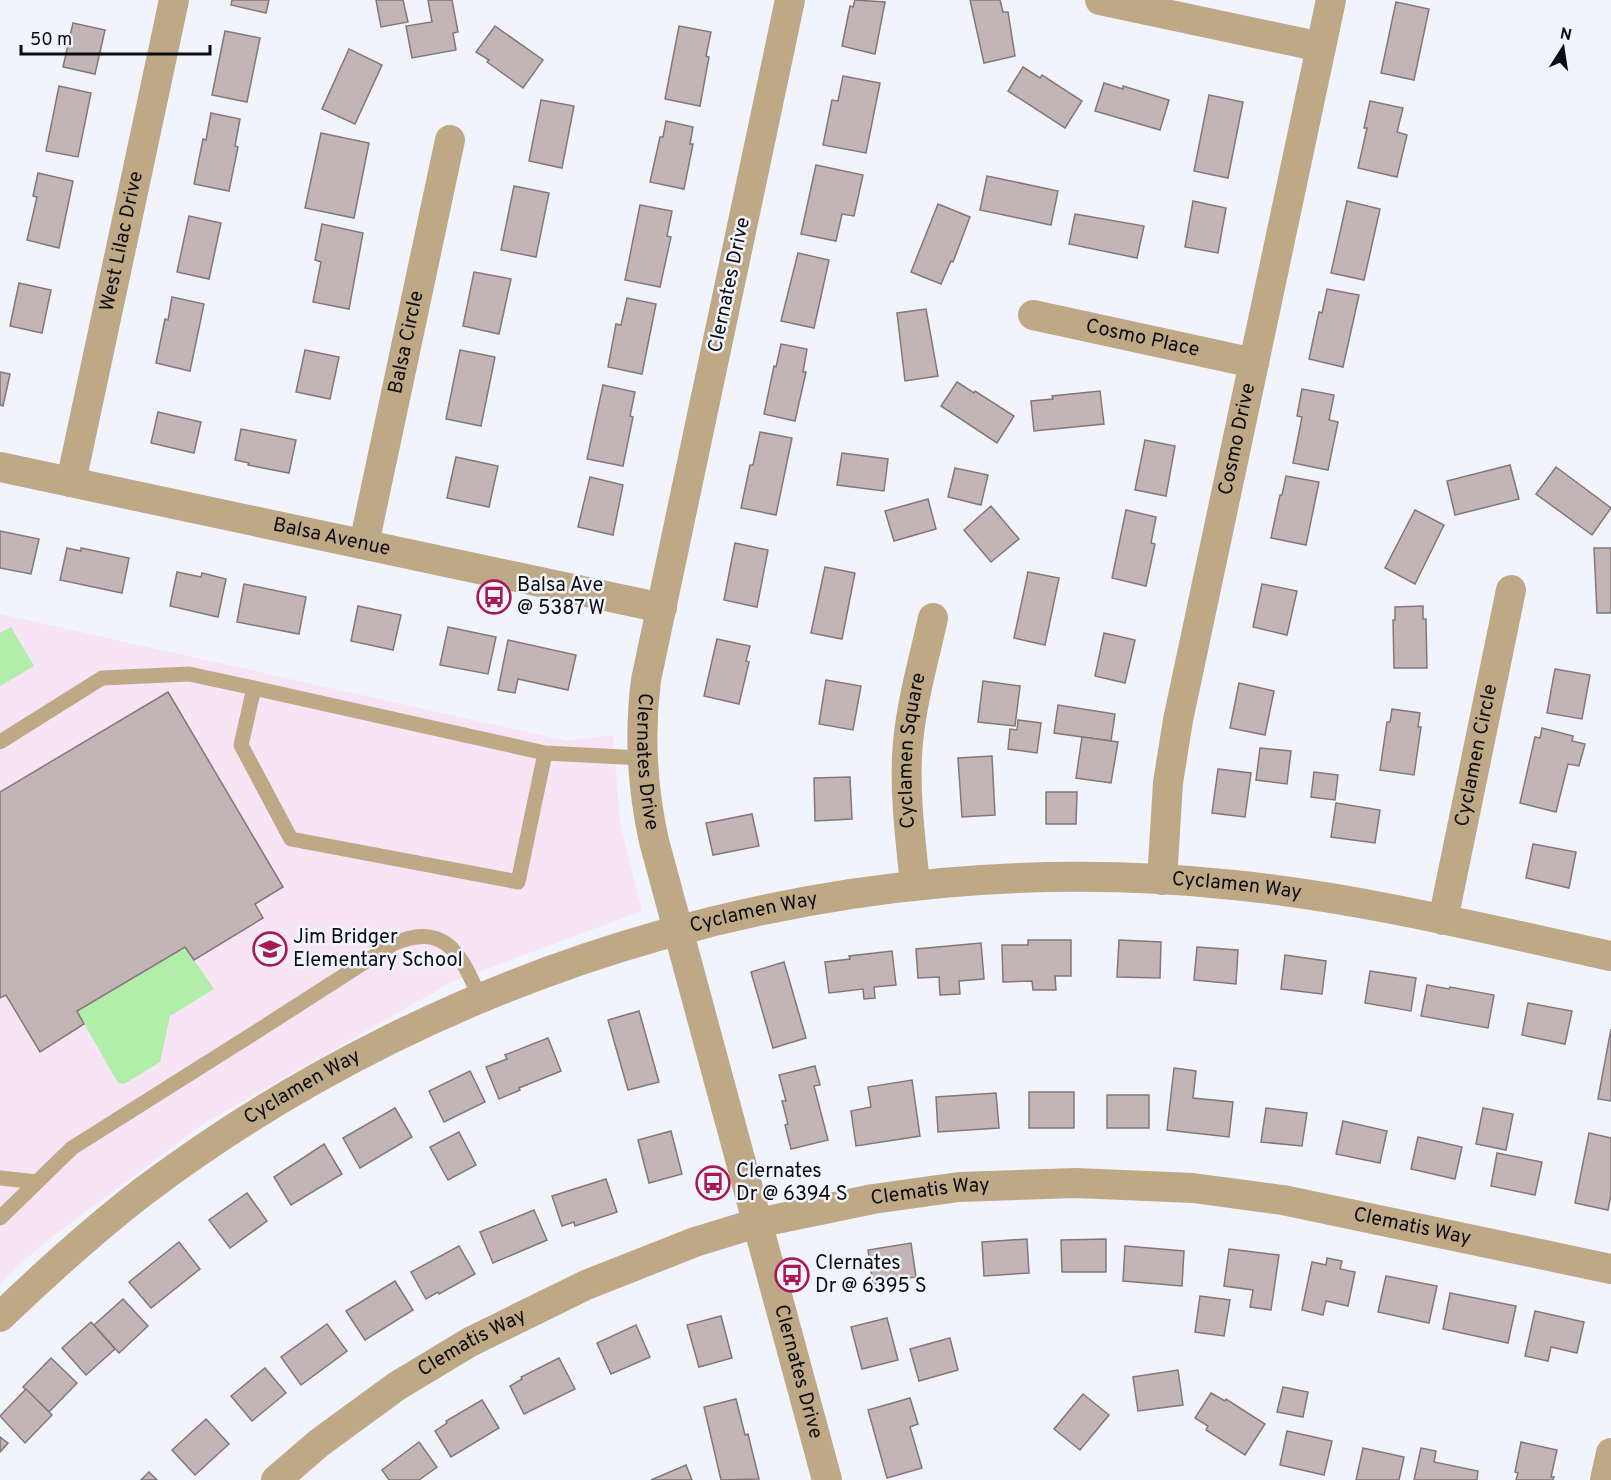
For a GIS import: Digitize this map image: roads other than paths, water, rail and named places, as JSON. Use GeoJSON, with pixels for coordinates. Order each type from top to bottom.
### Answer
{"type":"FeatureCollection","features":[{"type":"Feature","properties":{"kind":"street","name":"West Lilac Drive"},"geometry":{"type":"LineString","coordinates":[[72,482],[174,0]]}},
{"type":"Feature","properties":{"kind":"street","name":"Clernates Drive"},"geometry":{"type":"LineString","coordinates":[[790,0],[646,680],[641,732],[648,813],[827,1480]]}},
{"type":"Feature","properties":{"kind":"street"},"geometry":{"type":"LineString","coordinates":[[1100,0],[1321,47]]}},
{"type":"Feature","properties":{"kind":"street","name":"Cosmo Drive"},"geometry":{"type":"LineString","coordinates":[[1162,880],[1168,783],[1176,730],[1331,0]]}},
{"type":"Feature","properties":{"kind":"street","name":"Balsa Circle"},"geometry":{"type":"LineString","coordinates":[[364,544],[450,140]]}},
{"type":"Feature","properties":{"kind":"street","name":"Cosmo Place"},"geometry":{"type":"LineString","coordinates":[[1033,315],[1254,363]]}},
{"type":"Feature","properties":{"kind":"street","name":"Balsa Avenue"},"geometry":{"type":"LineString","coordinates":[[0,467],[662,608]]}},
{"type":"Feature","properties":{"kind":"street","name":"Cyclamen Circle"},"geometry":{"type":"LineString","coordinates":[[1443,920],[1512,590]]}},
{"type":"Feature","properties":{"kind":"street","name":"Cyclamen Square"},"geometry":{"type":"LineString","coordinates":[[915,885],[908,812],[907,757],[914,708],[933,618]]}},
{"type":"Feature","properties":{"kind":"street","name":"Cyclamen Way"},"geometry":{"type":"LineString","coordinates":[[0,1317],[63,1258],[171,1172],[288,1095],[391,1039],[480,998],[588,957],[678,931],[809,900],[915,885],[1037,876],[1099,876],[1162,880],[1233,885],[1303,894],[1443,920],[1611,956]]}},
{"type":"Feature","properties":{"kind":"street","name":"Clematis Way"},"geometry":{"type":"LineString","coordinates":[[276,1480],[319,1443],[397,1386],[470,1342],[586,1285],[695,1242],[757,1223],[873,1199],[959,1187],[1076,1183],[1193,1188],[1283,1200],[1611,1269]]}},
{"type":"Feature","properties":{"kind":"street"},"geometry":{"type":"LineString","coordinates":[[1605,1480],[1611,1453]]}},
{"type":"Feature","properties":{"kind":"lane"},"geometry":{"type":"LineString","coordinates":[[0,742],[102,678],[189,674],[545,753],[642,759]]}},
{"type":"Feature","properties":{"kind":"lane"},"geometry":{"type":"LineString","coordinates":[[254,688],[242,744],[291,839],[518,882],[545,753]]}},
{"type":"Feature","properties":{"kind":"lane"},"geometry":{"type":"LineString","coordinates":[[0,1218],[72,1148],[403,939],[433,938],[452,947],[459,954],[469,972],[480,998]]}},
{"type":"Feature","properties":{"kind":"lane"},"geometry":{"type":"LineString","coordinates":[[0,1178],[37,1182]]}},
{"type":"Feature","properties":{"kind":"place","name":"Balsa Ave @ 5387 W"},"geometry":{"type":"Point","coordinates":[494,597]}},
{"type":"Feature","properties":{"kind":"place","name":"Jim Bridger Elementary School"},"geometry":{"type":"Point","coordinates":[270,949]}},
{"type":"Feature","properties":{"kind":"place","name":"Clernates Dr @ 6394 S"},"geometry":{"type":"Point","coordinates":[713,1183]}},
{"type":"Feature","properties":{"kind":"place","name":"Clernates Dr @ 6395 S"},"geometry":{"type":"Point","coordinates":[792,1275]}}]}
